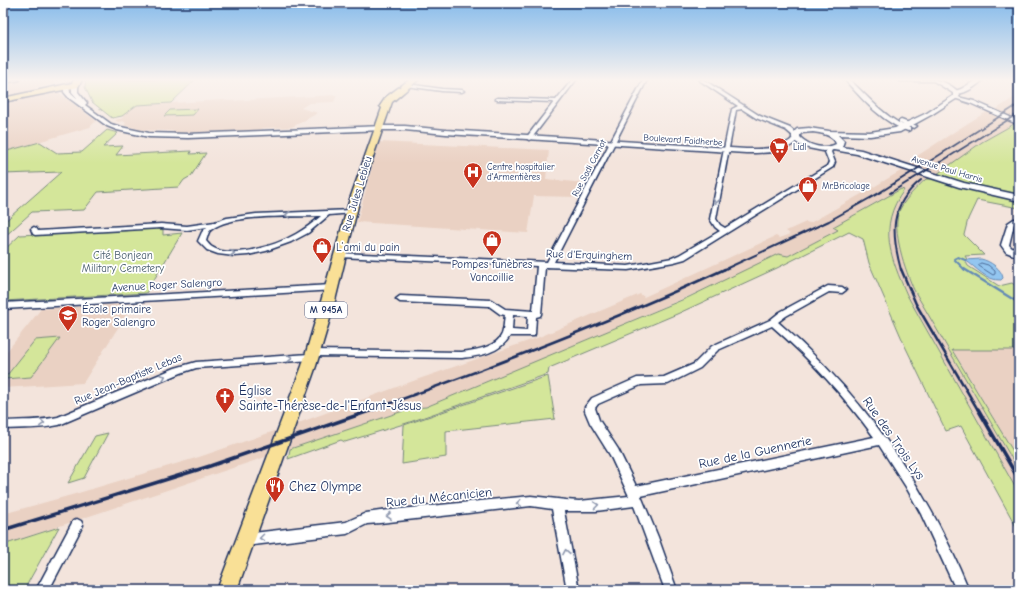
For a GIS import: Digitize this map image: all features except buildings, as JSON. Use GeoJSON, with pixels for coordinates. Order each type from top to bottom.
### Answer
{"type":"FeatureCollection","features":[{"type":"Feature","properties":{"kind":"main road","name":"Rue Jules Lebleu"},"geometry":{"type":"LineString","coordinates":[[245,540],[313,355],[351,212],[377,129],[386,108]]}},
{"type":"Feature","properties":{"kind":"main road"},"geometry":{"type":"LineString","coordinates":[[829,134],[836,145],[847,136],[892,134],[908,127],[938,108]]}},
{"type":"Feature","properties":{"kind":"main road"},"geometry":{"type":"LineString","coordinates":[[812,147],[796,137],[798,132],[804,130],[816,130],[829,134],[846,135],[878,133],[908,127]]}},
{"type":"Feature","properties":{"kind":"main road","name":"Avenue Paul Harris"},"geometry":{"type":"LineString","coordinates":[[812,147],[836,145],[962,185],[1019,198]]}},
{"type":"Feature","properties":{"kind":"main road","name":"M 945A"},"geometry":{"type":"LineString","coordinates":[[227,590],[245,540]]}},
{"type":"Feature","properties":{"kind":"street","name":"Boulevard Faidherbe"},"geometry":{"type":"LineString","coordinates":[[86,108],[113,127],[130,132],[150,135],[180,136],[377,129],[446,132],[757,153],[778,151],[797,146],[812,147]]}},
{"type":"Feature","properties":{"kind":"street"},"geometry":{"type":"LineString","coordinates":[[530,138],[553,108]]}},
{"type":"Feature","properties":{"kind":"street","name":"Rue Sadi Carnot"},"geometry":{"type":"LineString","coordinates":[[549,264],[631,108]]}},
{"type":"Feature","properties":{"kind":"street"},"geometry":{"type":"LineString","coordinates":[[725,231],[717,226],[713,219],[734,109],[739,108]]}},
{"type":"Feature","properties":{"kind":"street"},"geometry":{"type":"LineString","coordinates":[[743,108],[758,117],[790,130],[796,137]]}},
{"type":"Feature","properties":{"kind":"street"},"geometry":{"type":"LineString","coordinates":[[877,108],[895,124],[908,127]]}},
{"type":"Feature","properties":{"kind":"street"},"geometry":{"type":"LineString","coordinates":[[985,108],[1019,123]]}},
{"type":"Feature","properties":{"kind":"street"},"geometry":{"type":"LineString","coordinates":[[774,124],[804,130]]}},
{"type":"Feature","properties":{"kind":"street","name":"Boulevard Faidherbe"},"geometry":{"type":"LineString","coordinates":[[726,151],[772,149],[789,145],[796,137]]}},
{"type":"Feature","properties":{"kind":"street"},"geometry":{"type":"LineString","coordinates":[[832,163],[828,152],[836,145]]}},
{"type":"Feature","properties":{"kind":"street"},"geometry":{"type":"LineString","coordinates":[[812,147],[822,152],[832,163]]}},
{"type":"Feature","properties":{"kind":"street","name":"Rue d'Erquinghem"},"geometry":{"type":"LineString","coordinates":[[340,256],[628,268],[642,267],[678,259],[828,169],[832,163]]}},
{"type":"Feature","properties":{"kind":"street"},"geometry":{"type":"LineString","coordinates":[[327,213],[311,228],[291,240],[264,249],[247,252],[224,253],[213,251],[202,242],[210,229],[231,219],[248,217],[327,213],[351,212]]}},
{"type":"Feature","properties":{"kind":"street"},"geometry":{"type":"LineString","coordinates":[[1019,221],[1014,221],[1012,223],[1005,245],[1009,250],[1019,255]]}},
{"type":"Feature","properties":{"kind":"street"},"geometry":{"type":"LineString","coordinates":[[34,229],[35,233],[161,226],[193,228],[218,224]]}},
{"type":"Feature","properties":{"kind":"street"},"geometry":{"type":"LineString","coordinates":[[509,313],[507,333],[531,334],[535,314],[540,264]]}},
{"type":"Feature","properties":{"kind":"street","name":"Avenue Roger Salengro"},"geometry":{"type":"LineString","coordinates":[[3,306],[332,288]]}},
{"type":"Feature","properties":{"kind":"street"},"geometry":{"type":"LineString","coordinates":[[671,590],[653,536],[606,438],[591,415],[590,408],[595,401],[640,381],[665,381],[698,366],[713,350],[773,322],[783,314],[828,289],[842,290]]}},
{"type":"Feature","properties":{"kind":"street"},"geometry":{"type":"LineString","coordinates":[[400,299],[491,303],[503,312],[535,314]]}},
{"type":"Feature","properties":{"kind":"street","name":"Rue des Trois Lys"},"geometry":{"type":"LineString","coordinates":[[773,322],[834,380],[882,440],[925,510],[963,590]]}},
{"type":"Feature","properties":{"kind":"street","name":"Rue Jean-Baptiste Lebas"},"geometry":{"type":"LineString","coordinates":[[3,425],[34,423],[44,424],[59,421],[178,370],[196,364],[313,355],[477,353],[495,346],[503,340],[507,333]]}},
{"type":"Feature","properties":{"kind":"street","name":"Rue de la Guennerie"},"geometry":{"type":"LineString","coordinates":[[635,496],[882,440]]}},
{"type":"Feature","properties":{"kind":"street","name":"Rue du Mécanicien"},"geometry":{"type":"LineString","coordinates":[[245,540],[347,528],[366,519],[380,516],[531,501],[557,505],[585,506],[635,496]]}},
{"type":"Feature","properties":{"kind":"street"},"geometry":{"type":"LineString","coordinates":[[557,505],[572,590]]}},
{"type":"Feature","properties":{"kind":"street"},"geometry":{"type":"LineString","coordinates":[[42,590],[77,525]]}},
{"type":"Feature","properties":{"kind":"shaded area"},"geometry":{"type":"Polygon","coordinates":[[[3,108],[78,108],[96,121],[90,127],[3,152],[3,108]]]}},
{"type":"Feature","properties":{"kind":"shaded area"},"geometry":{"type":"Polygon","coordinates":[[[133,108],[302,108],[318,113],[292,127],[263,128],[258,130],[170,133],[174,131],[142,130],[124,125],[126,123],[123,121],[118,122],[115,120],[123,118],[122,116],[133,108]]]}},
{"type":"Feature","properties":{"kind":"shaded area"},"geometry":{"type":"Polygon","coordinates":[[[999,108],[1019,108],[1019,122],[982,142],[915,188],[901,209],[898,237],[905,268],[914,290],[1019,471],[1019,494],[907,295],[896,268],[889,246],[890,213],[904,191],[901,189],[834,227],[839,230],[788,256],[726,280],[545,358],[426,407],[412,408],[3,545],[3,514],[199,457],[301,422],[537,338],[640,294],[644,297],[776,236],[779,238],[790,234],[786,231],[806,222],[810,223],[872,188],[909,166],[917,156],[968,123],[987,112],[991,113],[999,108]]]}},
{"type":"Feature","properties":{"kind":"shaded area","name":"Centre hospitalier d'Armentières"},"geometry":{"type":"Polygon","coordinates":[[[379,142],[549,150],[546,179],[584,183],[577,197],[534,196],[528,233],[357,222],[379,142]]]}},
{"type":"Feature","properties":{"kind":"shaded area","name":"École primaire Roger Salengro"},"geometry":{"type":"Polygon","coordinates":[[[133,304],[83,383],[3,388],[3,356],[41,309],[133,304]]]}},
{"type":"Feature","properties":{"kind":"shaded area"},"geometry":{"type":"Polygon","coordinates":[[[952,349],[1019,350],[1019,461],[979,394],[952,349]]]}},
{"type":"Feature","properties":{"kind":"green space"},"geometry":{"type":"Polygon","coordinates":[[[99,108],[133,108],[122,116],[112,118],[99,108]]]}},
{"type":"Feature","properties":{"kind":"green space"},"geometry":{"type":"Polygon","coordinates":[[[198,109],[193,115],[164,116],[170,110],[198,109]]]}},
{"type":"Feature","properties":{"kind":"green space"},"geometry":{"type":"Polygon","coordinates":[[[1014,124],[1019,126],[1019,179],[1014,184],[1019,185],[1019,208],[977,200],[968,219],[964,235],[984,255],[965,256],[968,266],[999,286],[1012,283],[1019,288],[1019,350],[952,350],[1019,461],[1019,471],[914,290],[900,250],[897,227],[897,217],[900,209],[912,193],[926,179],[930,179],[982,142],[1014,124]]]}},
{"type":"Feature","properties":{"kind":"green space"},"geometry":{"type":"Polygon","coordinates":[[[107,130],[118,133],[103,147],[123,146],[116,155],[191,151],[190,154],[206,153],[191,176],[184,180],[179,187],[98,192],[84,210],[32,212],[3,238],[3,223],[61,172],[3,174],[3,152],[40,142],[57,153],[82,152],[107,130]]]}},
{"type":"Feature","properties":{"kind":"green space"},"geometry":{"type":"Polygon","coordinates":[[[901,189],[904,190],[891,217],[889,230],[889,242],[896,268],[907,295],[1019,494],[1019,532],[961,426],[946,431],[905,346],[869,263],[863,239],[849,232],[777,268],[677,314],[549,368],[548,374],[407,423],[345,442],[341,440],[288,459],[290,449],[412,408],[426,407],[689,297],[778,254],[788,256],[838,230],[833,227],[901,189]]]}},
{"type":"Feature","properties":{"kind":"green space","name":"Cité Bonjean Military Cemetery"},"geometry":{"type":"Polygon","coordinates":[[[163,227],[163,235],[182,233],[146,293],[3,301],[3,251],[20,235],[163,227]]]}},
{"type":"Feature","properties":{"kind":"green space"},"geometry":{"type":"Polygon","coordinates":[[[60,338],[31,377],[4,379],[35,340],[60,338]]]}},
{"type":"Feature","properties":{"kind":"green space"},"geometry":{"type":"Polygon","coordinates":[[[548,376],[555,419],[446,431],[446,457],[402,464],[404,425],[548,376]]]}},
{"type":"Feature","properties":{"kind":"green space"},"geometry":{"type":"Polygon","coordinates":[[[108,433],[84,478],[68,483],[95,436],[108,433]]]}},
{"type":"Feature","properties":{"kind":"green space"},"geometry":{"type":"Polygon","coordinates":[[[59,527],[24,590],[3,590],[3,545],[59,527]]]}},
{"type":"Feature","properties":{"kind":"water"},"geometry":{"type":"Polygon","coordinates":[[[981,259],[995,266],[1003,278],[1001,280],[996,280],[986,276],[965,260],[981,259]]]}},
{"type":"Feature","properties":{"kind":"waterway"},"geometry":{"type":"LineString","coordinates":[[964,269],[954,259],[958,257],[965,260]]}},
{"type":"Feature","properties":{"kind":"waterway"},"geometry":{"type":"LineString","coordinates":[[964,269],[1019,303]]}},
{"type":"Feature","properties":{"kind":"railway"},"geometry":{"type":"LineString","coordinates":[[927,163],[1013,108]]}},
{"type":"Feature","properties":{"kind":"railway"},"geometry":{"type":"LineString","coordinates":[[939,163],[1019,113]]}},
{"type":"Feature","properties":{"kind":"railway"},"geometry":{"type":"LineString","coordinates":[[723,270],[829,221],[879,193],[928,162]]}},
{"type":"Feature","properties":{"kind":"railway"},"geometry":{"type":"LineString","coordinates":[[890,193],[940,162]]}},
{"type":"Feature","properties":{"kind":"railway"},"geometry":{"type":"LineString","coordinates":[[901,270],[895,244],[895,221],[903,200],[921,180]]}},
{"type":"Feature","properties":{"kind":"railway"},"geometry":{"type":"LineString","coordinates":[[372,410],[550,343],[682,289],[725,269]]}},
{"type":"Feature","properties":{"kind":"railway"},"geometry":{"type":"LineString","coordinates":[[901,269],[916,304],[978,410]]}},
{"type":"Feature","properties":{"kind":"railway"},"geometry":{"type":"LineString","coordinates":[[3,530],[210,466],[375,409]]}},
{"type":"Feature","properties":{"kind":"railway"},"geometry":{"type":"LineString","coordinates":[[978,409],[1019,480]]}},
{"type":"Feature","properties":{"kind":"place","name":"Lidl"},"geometry":{"type":"Point","coordinates":[779,164]}},
{"type":"Feature","properties":{"kind":"place","name":"Centre hospitalier d'Armentières"},"geometry":{"type":"Point","coordinates":[473,189]}},
{"type":"Feature","properties":{"kind":"place","name":"Mr.Bricolage"},"geometry":{"type":"Point","coordinates":[808,203]}},
{"type":"Feature","properties":{"kind":"place","name":"Pompes funèbres Vancoillie"},"geometry":{"type":"Point","coordinates":[492,257]}},
{"type":"Feature","properties":{"kind":"place","name":"L’ami du pain"},"geometry":{"type":"Point","coordinates":[322,264]}},
{"type":"Feature","properties":{"kind":"place","name":"École primaire Roger Salengro"},"geometry":{"type":"Point","coordinates":[68,332]}},
{"type":"Feature","properties":{"kind":"place","name":"Église Sainte-Thérèse-de-l'Enfant-Jésus"},"geometry":{"type":"Point","coordinates":[225,414]}},
{"type":"Feature","properties":{"kind":"place","name":"Chez Olympe"},"geometry":{"type":"Point","coordinates":[275,503]}}]}
